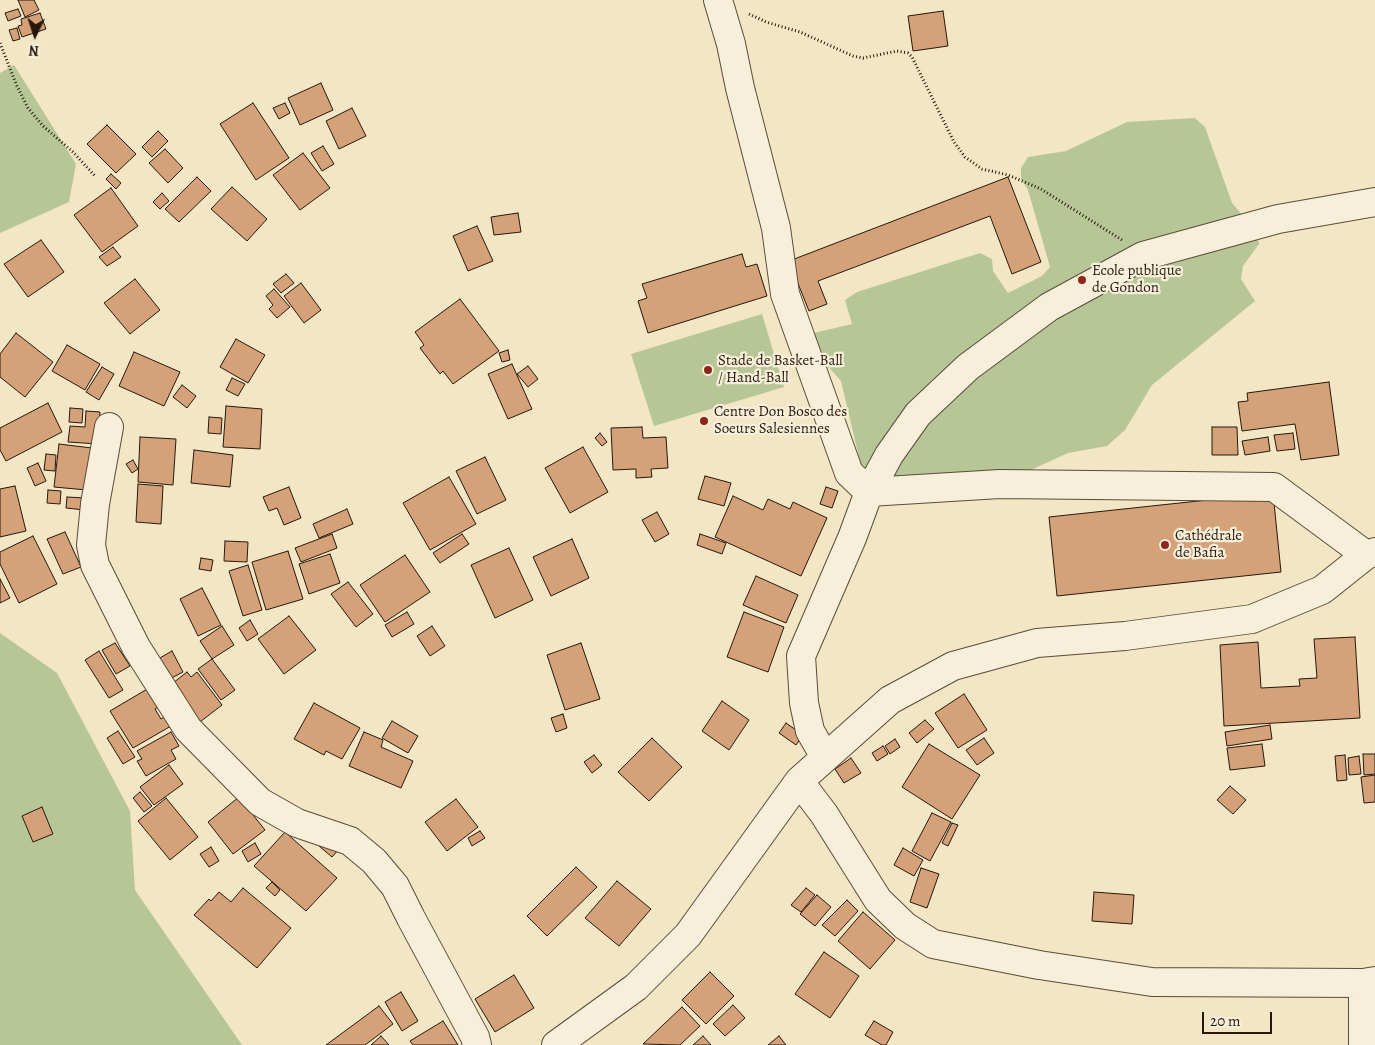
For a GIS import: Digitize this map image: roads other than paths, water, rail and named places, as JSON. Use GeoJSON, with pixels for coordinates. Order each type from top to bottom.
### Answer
{"type":"FeatureCollection","features":[{"type":"Feature","properties":{"kind":"street"},"geometry":{"type":"LineString","coordinates":[[556,1045],[636,987],[688,935],[799,781],[890,700],[953,666],[1037,643],[1124,636],[1252,618],[1322,590],[1370,554],[1274,487],[1000,484],[869,492],[849,474],[786,294],[776,228],[719,0]]}},
{"type":"Feature","properties":{"kind":"street"},"geometry":{"type":"LineString","coordinates":[[825,757],[810,731],[804,703],[800,656],[852,538],[869,492],[889,455],[918,414],[968,367],[1049,307],[1143,256],[1278,219],[1375,202]]}},
{"type":"Feature","properties":{"kind":"street"},"geometry":{"type":"LineString","coordinates":[[109,427],[95,504],[91,545],[95,565],[136,647],[188,729],[260,802],[297,823],[350,841],[379,867],[395,886],[475,1036],[477,1045]]}},
{"type":"Feature","properties":{"kind":"street"},"geometry":{"type":"LineString","coordinates":[[799,781],[824,814],[878,900],[905,926],[933,944],[1039,965],[1152,982],[1369,982],[1362,1045]]}},
{"type":"Feature","properties":{"kind":"place","name":"Ecole publique de Gondon"},"geometry":{"type":"Point","coordinates":[1082,280]}},
{"type":"Feature","properties":{"kind":"place","name":"Stade de Basket-Ball / Hand-Ball"},"geometry":{"type":"Point","coordinates":[708,370]}},
{"type":"Feature","properties":{"kind":"place","name":"Centre Don Bosco des Soeurs Salesiennes"},"geometry":{"type":"Point","coordinates":[704,421]}},
{"type":"Feature","properties":{"kind":"place","name":"Cathédrale de Bafia"},"geometry":{"type":"Point","coordinates":[1165,545]}}]}
